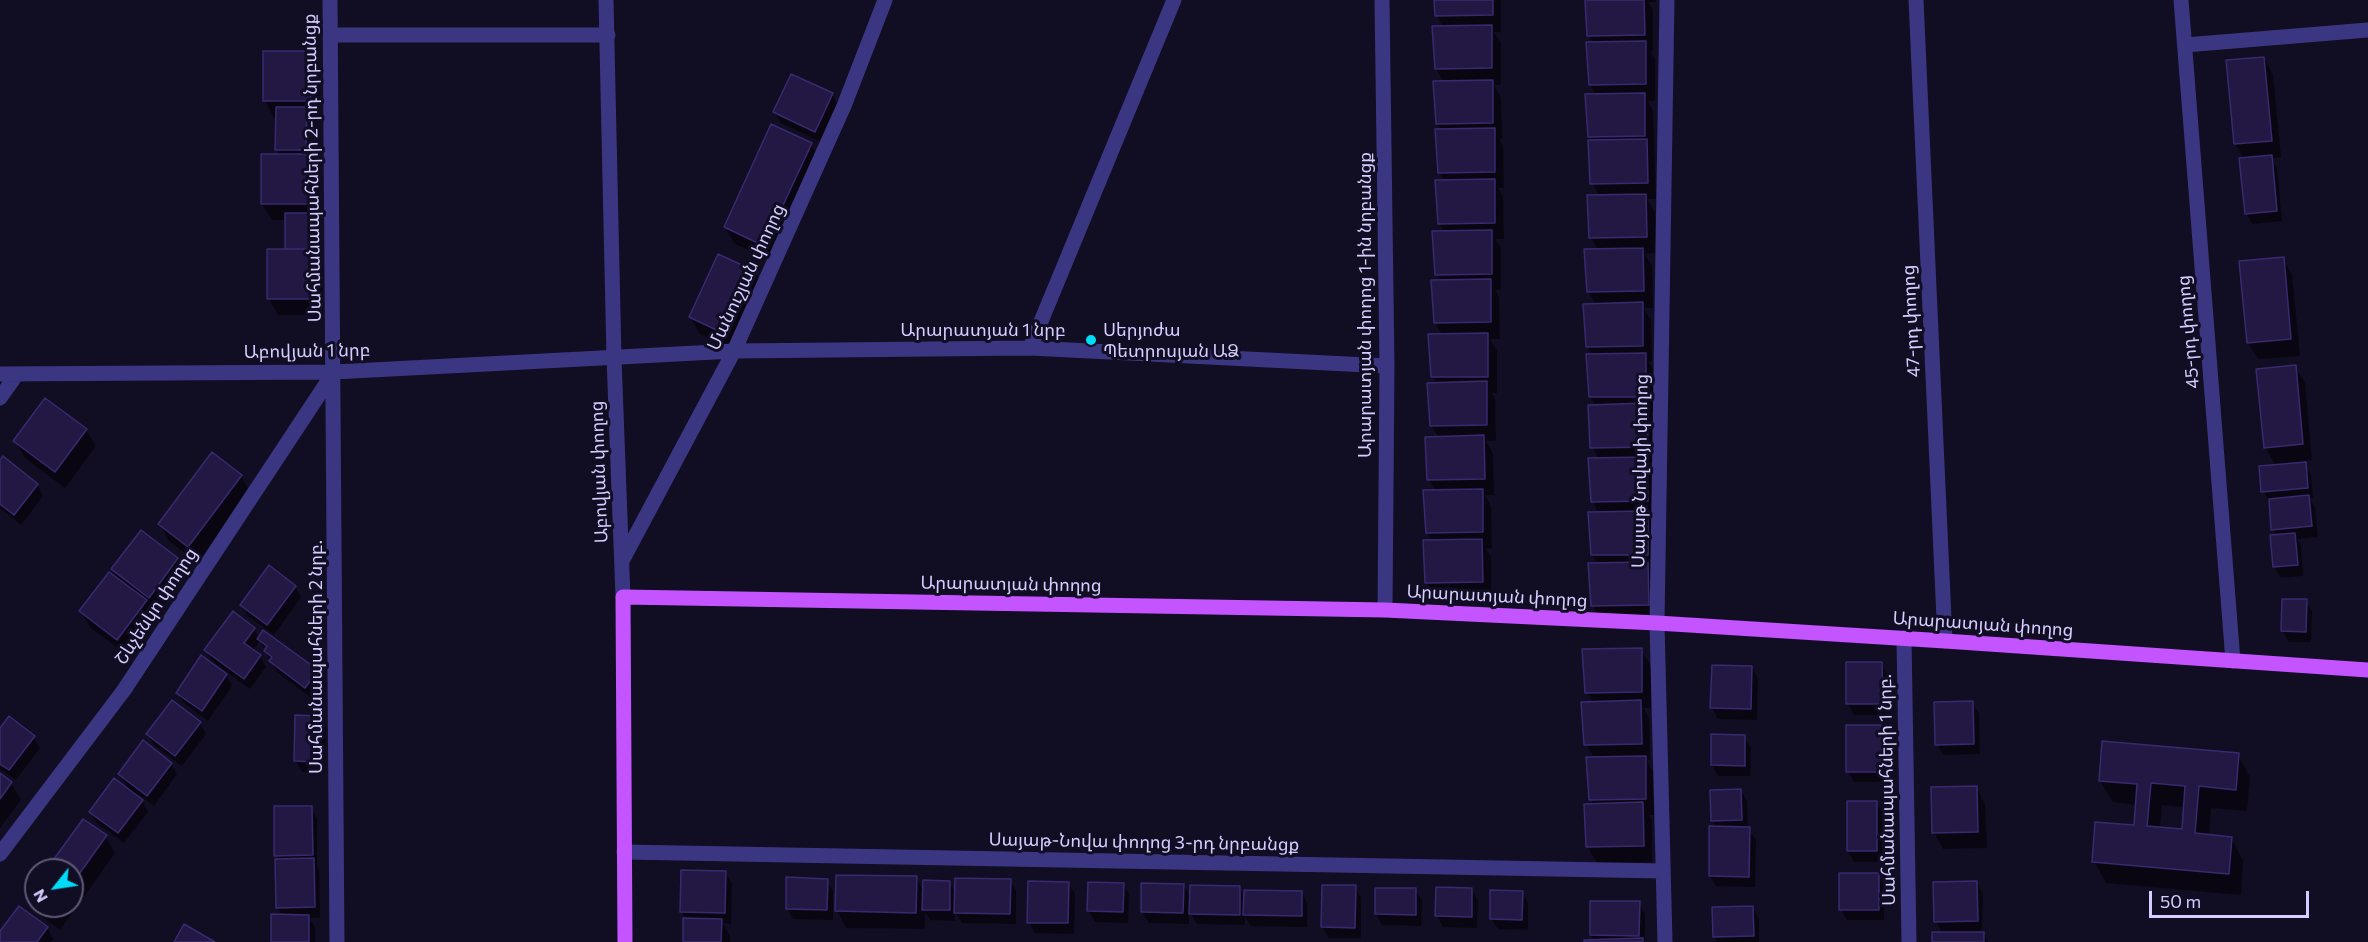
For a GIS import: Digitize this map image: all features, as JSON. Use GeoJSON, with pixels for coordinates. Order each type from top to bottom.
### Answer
{"type":"FeatureCollection","features":[{"type":"Feature","properties":{"kind":"main road","name":"Արարատյան փողոց"},"geometry":{"type":"LineString","coordinates":[[624,597],[1385,610],[1904,638],[2368,670]]}},
{"type":"Feature","properties":{"kind":"main road","name":"Աբովյան փողոց"},"geometry":{"type":"LineString","coordinates":[[624,597],[625,942]]}},
{"type":"Feature","properties":{"kind":"street","name":"Սահմանապահների 2-րդ նրբանցք"},"geometry":{"type":"LineString","coordinates":[[330,0],[334,372]]}},
{"type":"Feature","properties":{"kind":"street","name":"Աբովյան փողոց"},"geometry":{"type":"LineString","coordinates":[[606,0],[614,358],[624,597]]}},
{"type":"Feature","properties":{"kind":"street","name":"Մանուշյան փողոց"},"geometry":{"type":"LineString","coordinates":[[622,561],[734,351],[844,106],[885,0]]}},
{"type":"Feature","properties":{"kind":"street"},"geometry":{"type":"LineString","coordinates":[[1030,348],[1174,0]]}},
{"type":"Feature","properties":{"kind":"street","name":"Արարատյան փողոց 1-ին նրբանցք"},"geometry":{"type":"LineString","coordinates":[[1382,0],[1387,366],[1385,610]]}},
{"type":"Feature","properties":{"kind":"street","name":"Սայաթ Նովայի փողոց"},"geometry":{"type":"LineString","coordinates":[[1665,942],[1657,623],[1667,0]]}},
{"type":"Feature","properties":{"kind":"street","name":"47-րդ փողոց"},"geometry":{"type":"LineString","coordinates":[[1916,0],[1945,641]]}},
{"type":"Feature","properties":{"kind":"street","name":"45-րդ փողոց"},"geometry":{"type":"LineString","coordinates":[[2181,0],[2233,661]]}},
{"type":"Feature","properties":{"kind":"street"},"geometry":{"type":"LineString","coordinates":[[2185,45],[2368,30]]}},
{"type":"Feature","properties":{"kind":"street"},"geometry":{"type":"LineString","coordinates":[[331,35],[608,35]]}},
{"type":"Feature","properties":{"kind":"street","name":"Արարատյան 1 նրբ"},"geometry":{"type":"LineString","coordinates":[[614,358],[734,351],[1030,348],[1387,366]]}},
{"type":"Feature","properties":{"kind":"street","name":"Աբովյան 1 նրբ"},"geometry":{"type":"LineString","coordinates":[[0,374],[334,372],[614,358]]}},
{"type":"Feature","properties":{"kind":"street","name":"Շևչենկո փողոց"},"geometry":{"type":"LineString","coordinates":[[0,854],[124,690],[334,372]]}},
{"type":"Feature","properties":{"kind":"street","name":"Սահմանապահների 2 նրբ."},"geometry":{"type":"LineString","coordinates":[[334,372],[337,942]]}},
{"type":"Feature","properties":{"kind":"street"},"geometry":{"type":"LineString","coordinates":[[0,398],[17,374]]}},
{"type":"Feature","properties":{"kind":"street","name":"Սահմանապահների 1 նրբ."},"geometry":{"type":"LineString","coordinates":[[1904,638],[1909,942]]}},
{"type":"Feature","properties":{"kind":"street","name":"Սայաթ-Նովա փողոց 3-րդ նրբանցք"},"geometry":{"type":"LineString","coordinates":[[624,852],[1663,871]]}},
{"type":"Feature","properties":{"kind":"building"},"geometry":{"type":"Polygon","coordinates":[[[1434,0],[1493,0],[1493,15],[1435,16],[1434,0]]]}},
{"type":"Feature","properties":{"kind":"building"},"geometry":{"type":"Polygon","coordinates":[[[1585,0],[1644,0],[1645,35],[1587,36],[1585,0]]]}},
{"type":"Feature","properties":{"kind":"building"},"geometry":{"type":"Polygon","coordinates":[[[1492,25],[1492,68],[1435,69],[1432,26],[1492,25]]]}},
{"type":"Feature","properties":{"kind":"building"},"geometry":{"type":"Polygon","coordinates":[[[1646,41],[1646,84],[1589,85],[1586,42],[1646,41]]]}},
{"type":"Feature","properties":{"kind":"building"},"geometry":{"type":"Polygon","coordinates":[[[263,51],[311,51],[311,101],[263,101],[263,51]]]}},
{"type":"Feature","properties":{"kind":"building"},"geometry":{"type":"Polygon","coordinates":[[[2264,57],[2272,141],[2234,144],[2226,60],[2264,57]]]}},
{"type":"Feature","properties":{"kind":"building"},"geometry":{"type":"Polygon","coordinates":[[[791,74],[833,93],[815,132],[773,112],[791,74]]]}},
{"type":"Feature","properties":{"kind":"building"},"geometry":{"type":"Polygon","coordinates":[[[1493,80],[1493,123],[1436,124],[1433,81],[1493,80]]]}},
{"type":"Feature","properties":{"kind":"building"},"geometry":{"type":"Polygon","coordinates":[[[1645,93],[1645,136],[1588,137],[1585,94],[1645,93]]]}},
{"type":"Feature","properties":{"kind":"building"},"geometry":{"type":"Polygon","coordinates":[[[276,107],[307,107],[306,150],[275,150],[276,107]]]}},
{"type":"Feature","properties":{"kind":"building"},"geometry":{"type":"Polygon","coordinates":[[[771,124],[812,143],[764,246],[724,227],[771,124]]]}},
{"type":"Feature","properties":{"kind":"building"},"geometry":{"type":"Polygon","coordinates":[[[1495,128],[1495,172],[1438,173],[1435,129],[1495,128]]]}},
{"type":"Feature","properties":{"kind":"building"},"geometry":{"type":"Polygon","coordinates":[[[1647,139],[1648,183],[1590,184],[1588,140],[1647,139]]]}},
{"type":"Feature","properties":{"kind":"building"},"geometry":{"type":"Polygon","coordinates":[[[261,154],[308,154],[308,204],[261,204],[261,154]]]}},
{"type":"Feature","properties":{"kind":"building"},"geometry":{"type":"Polygon","coordinates":[[[2272,155],[2277,211],[2245,214],[2239,158],[2272,155]]]}},
{"type":"Feature","properties":{"kind":"building"},"geometry":{"type":"Polygon","coordinates":[[[1495,179],[1495,223],[1438,224],[1435,180],[1495,179]]]}},
{"type":"Feature","properties":{"kind":"building"},"geometry":{"type":"Polygon","coordinates":[[[1646,194],[1647,237],[1589,238],[1587,195],[1646,194]]]}},
{"type":"Feature","properties":{"kind":"building"},"geometry":{"type":"Polygon","coordinates":[[[285,213],[314,213],[315,249],[285,249],[285,213]]]}},
{"type":"Feature","properties":{"kind":"building"},"geometry":{"type":"Polygon","coordinates":[[[1492,230],[1492,274],[1435,275],[1432,231],[1492,230]]]}},
{"type":"Feature","properties":{"kind":"building"},"geometry":{"type":"Polygon","coordinates":[[[1643,248],[1644,291],[1587,292],[1584,249],[1643,248]]]}},
{"type":"Feature","properties":{"kind":"building"},"geometry":{"type":"Polygon","coordinates":[[[267,249],[315,249],[315,299],[267,299],[267,249]]]}},
{"type":"Feature","properties":{"kind":"building"},"geometry":{"type":"Polygon","coordinates":[[[718,254],[757,272],[727,335],[689,317],[718,254]]]}},
{"type":"Feature","properties":{"kind":"building"},"geometry":{"type":"Polygon","coordinates":[[[2284,257],[2291,339],[2247,343],[2239,261],[2284,257]]]}},
{"type":"Feature","properties":{"kind":"building"},"geometry":{"type":"Polygon","coordinates":[[[1491,279],[1491,322],[1434,323],[1431,280],[1491,279]]]}},
{"type":"Feature","properties":{"kind":"building"},"geometry":{"type":"Polygon","coordinates":[[[1643,302],[1643,346],[1586,347],[1583,304],[1643,302]]]}},
{"type":"Feature","properties":{"kind":"building"},"geometry":{"type":"Polygon","coordinates":[[[1488,333],[1488,377],[1431,377],[1428,334],[1488,333]]]}},
{"type":"Feature","properties":{"kind":"building"},"geometry":{"type":"Polygon","coordinates":[[[1646,353],[1646,397],[1589,397],[1586,354],[1646,353]]]}},
{"type":"Feature","properties":{"kind":"building"},"geometry":{"type":"Polygon","coordinates":[[[2296,365],[2303,444],[2264,448],[2256,369],[2296,365]]]}},
{"type":"Feature","properties":{"kind":"building"},"geometry":{"type":"Polygon","coordinates":[[[1487,381],[1487,425],[1430,426],[1427,383],[1487,381]]]}},
{"type":"Feature","properties":{"kind":"building"},"geometry":{"type":"Polygon","coordinates":[[[45,398],[87,429],[55,472],[13,441],[45,398]]]}},
{"type":"Feature","properties":{"kind":"building"},"geometry":{"type":"Polygon","coordinates":[[[1647,403],[1648,447],[1590,448],[1588,405],[1647,403]]]}},
{"type":"Feature","properties":{"kind":"building"},"geometry":{"type":"Polygon","coordinates":[[[1484,435],[1485,479],[1427,480],[1425,437],[1484,435]]]}},
{"type":"Feature","properties":{"kind":"building"},"geometry":{"type":"Polygon","coordinates":[[[212,452],[242,475],[188,547],[158,524],[212,452]]]}},
{"type":"Feature","properties":{"kind":"building"},"geometry":{"type":"Polygon","coordinates":[[[3,456],[38,484],[14,515],[0,504],[0,460],[3,456]]]}},
{"type":"Feature","properties":{"kind":"building"},"geometry":{"type":"Polygon","coordinates":[[[1647,457],[1648,501],[1591,502],[1588,458],[1647,457]]]}},
{"type":"Feature","properties":{"kind":"building"},"geometry":{"type":"Polygon","coordinates":[[[2306,462],[2308,488],[2261,492],[2259,466],[2306,462]]]}},
{"type":"Feature","properties":{"kind":"building"},"geometry":{"type":"Polygon","coordinates":[[[1483,489],[1483,532],[1426,533],[1423,490],[1483,489]]]}},
{"type":"Feature","properties":{"kind":"building"},"geometry":{"type":"Polygon","coordinates":[[[2309,495],[2312,526],[2271,530],[2269,499],[2309,495]]]}},
{"type":"Feature","properties":{"kind":"building"},"geometry":{"type":"Polygon","coordinates":[[[1648,511],[1648,555],[1591,555],[1588,512],[1648,511]]]}},
{"type":"Feature","properties":{"kind":"building"},"geometry":{"type":"Polygon","coordinates":[[[141,530],[178,558],[149,598],[111,569],[141,530]]]}},
{"type":"Feature","properties":{"kind":"building"},"geometry":{"type":"Polygon","coordinates":[[[2295,533],[2298,565],[2273,567],[2270,535],[2295,533]]]}},
{"type":"Feature","properties":{"kind":"building"},"geometry":{"type":"Polygon","coordinates":[[[1482,539],[1483,582],[1425,583],[1423,540],[1482,539]]]}},
{"type":"Feature","properties":{"kind":"building"},"geometry":{"type":"Polygon","coordinates":[[[1648,562],[1649,605],[1591,606],[1588,563],[1648,562]]]}},
{"type":"Feature","properties":{"kind":"building"},"geometry":{"type":"Polygon","coordinates":[[[269,565],[296,586],[267,625],[240,605],[269,565]]]}},
{"type":"Feature","properties":{"kind":"building"},"geometry":{"type":"Polygon","coordinates":[[[109,572],[147,600],[117,640],[79,611],[109,572]]]}},
{"type":"Feature","properties":{"kind":"building"},"geometry":{"type":"Polygon","coordinates":[[[2282,599],[2307,599],[2306,632],[2281,631],[2282,599]]]}},
{"type":"Feature","properties":{"kind":"building"},"geometry":{"type":"Polygon","coordinates":[[[233,611],[255,628],[244,643],[261,655],[244,679],[204,650],[233,611]]]}},
{"type":"Feature","properties":{"kind":"building"},"geometry":{"type":"Polygon","coordinates":[[[263,630],[318,670],[305,688],[269,661],[272,657],[264,651],[267,646],[257,639],[263,630]]]}},
{"type":"Feature","properties":{"kind":"building"},"geometry":{"type":"Polygon","coordinates":[[[1642,648],[1642,692],[1585,693],[1582,649],[1642,648]]]}},
{"type":"Feature","properties":{"kind":"building"},"geometry":{"type":"Polygon","coordinates":[[[201,655],[227,674],[202,711],[176,693],[201,655]]]}},
{"type":"Feature","properties":{"kind":"building"},"geometry":{"type":"Polygon","coordinates":[[[1846,662],[1882,662],[1883,704],[1846,704],[1846,662]]]}},
{"type":"Feature","properties":{"kind":"building"},"geometry":{"type":"Polygon","coordinates":[[[1712,665],[1752,666],[1751,709],[1710,708],[1712,665]]]}},
{"type":"Feature","properties":{"kind":"building"},"geometry":{"type":"Polygon","coordinates":[[[172,700],[201,722],[175,756],[146,734],[172,700]]]}},
{"type":"Feature","properties":{"kind":"building"},"geometry":{"type":"Polygon","coordinates":[[[1641,700],[1642,744],[1584,745],[1581,702],[1641,700]]]}},
{"type":"Feature","properties":{"kind":"building"},"geometry":{"type":"Polygon","coordinates":[[[1973,701],[1974,744],[1935,745],[1934,702],[1973,701]]]}},
{"type":"Feature","properties":{"kind":"building"},"geometry":{"type":"Polygon","coordinates":[[[295,715],[321,716],[320,762],[294,761],[295,715]]]}},
{"type":"Feature","properties":{"kind":"building"},"geometry":{"type":"Polygon","coordinates":[[[9,716],[35,736],[9,770],[0,764],[0,728],[9,716]]]}},
{"type":"Feature","properties":{"kind":"building"},"geometry":{"type":"Polygon","coordinates":[[[1846,725],[1881,725],[1881,772],[1846,772],[1846,725]]]}},
{"type":"Feature","properties":{"kind":"building"},"geometry":{"type":"Polygon","coordinates":[[[1711,734],[1745,735],[1745,766],[1711,765],[1711,734]]]}},
{"type":"Feature","properties":{"kind":"building"},"geometry":{"type":"Polygon","coordinates":[[[143,740],[172,763],[147,796],[118,774],[143,740]]]}},
{"type":"Feature","properties":{"kind":"building"},"geometry":{"type":"Polygon","coordinates":[[[2102,741],[2239,753],[2236,790],[2199,786],[2195,833],[2232,837],[2229,874],[2092,862],[2095,822],[2134,825],[2137,784],[2099,781],[2102,741]],[[2151,783],[2147,826],[2182,829],[2185,786],[2151,783]]]}},
{"type":"Feature","properties":{"kind":"building"},"geometry":{"type":"Polygon","coordinates":[[[1646,756],[1646,799],[1589,800],[1586,757],[1646,756]]]}},
{"type":"Feature","properties":{"kind":"building"},"geometry":{"type":"Polygon","coordinates":[[[0,773],[12,782],[0,799],[0,773]]]}},
{"type":"Feature","properties":{"kind":"building"},"geometry":{"type":"Polygon","coordinates":[[[114,778],[143,800],[118,833],[89,812],[114,778]]]}},
{"type":"Feature","properties":{"kind":"building"},"geometry":{"type":"Polygon","coordinates":[[[1977,786],[1978,832],[1932,833],[1931,787],[1977,786]]]}},
{"type":"Feature","properties":{"kind":"building"},"geometry":{"type":"Polygon","coordinates":[[[1741,789],[1742,820],[1711,821],[1710,790],[1741,789]]]}},
{"type":"Feature","properties":{"kind":"building"},"geometry":{"type":"Polygon","coordinates":[[[1847,801],[1877,801],[1877,851],[1847,851],[1847,801]]]}},
{"type":"Feature","properties":{"kind":"building"},"geometry":{"type":"Polygon","coordinates":[[[1643,802],[1644,846],[1586,847],[1584,804],[1643,802]]]}},
{"type":"Feature","properties":{"kind":"building"},"geometry":{"type":"Polygon","coordinates":[[[274,806],[312,806],[313,855],[274,856],[274,806]]]}},
{"type":"Feature","properties":{"kind":"building"},"geometry":{"type":"Polygon","coordinates":[[[83,819],[107,835],[84,867],[84,858],[55,858],[83,819]]]}},
{"type":"Feature","properties":{"kind":"building"},"geometry":{"type":"Polygon","coordinates":[[[1709,826],[1750,827],[1749,877],[1709,876],[1709,826]]]}},
{"type":"Feature","properties":{"kind":"building"},"geometry":{"type":"Polygon","coordinates":[[[314,858],[315,907],[276,908],[275,859],[314,858]]]}},
{"type":"Feature","properties":{"kind":"building"},"geometry":{"type":"Polygon","coordinates":[[[681,870],[726,871],[725,913],[680,912],[681,870]]]}},
{"type":"Feature","properties":{"kind":"building"},"geometry":{"type":"Polygon","coordinates":[[[1839,873],[1879,873],[1879,910],[1839,910],[1839,873]]]}},
{"type":"Feature","properties":{"kind":"building"},"geometry":{"type":"Polygon","coordinates":[[[836,875],[917,876],[916,913],[835,911],[836,875]]]}},
{"type":"Feature","properties":{"kind":"building"},"geometry":{"type":"Polygon","coordinates":[[[786,877],[828,879],[827,910],[786,909],[786,877]]]}},
{"type":"Feature","properties":{"kind":"building"},"geometry":{"type":"Polygon","coordinates":[[[955,878],[1011,879],[1010,914],[954,913],[955,878]]]}},
{"type":"Feature","properties":{"kind":"building"},"geometry":{"type":"Polygon","coordinates":[[[923,880],[950,881],[950,910],[922,910],[923,880]]]}},
{"type":"Feature","properties":{"kind":"building"},"geometry":{"type":"Polygon","coordinates":[[[1028,881],[1069,882],[1068,923],[1027,923],[1028,881]]]}},
{"type":"Feature","properties":{"kind":"building"},"geometry":{"type":"Polygon","coordinates":[[[1977,881],[1978,921],[1934,922],[1933,882],[1977,881]]]}},
{"type":"Feature","properties":{"kind":"building"},"geometry":{"type":"Polygon","coordinates":[[[1088,882],[1124,883],[1123,912],[1087,911],[1088,882]]]}},
{"type":"Feature","properties":{"kind":"building"},"geometry":{"type":"Polygon","coordinates":[[[1141,883],[1184,884],[1183,913],[1141,912],[1141,883]]]}},
{"type":"Feature","properties":{"kind":"building"},"geometry":{"type":"Polygon","coordinates":[[[1190,885],[1240,886],[1240,915],[1189,914],[1190,885]]]}},
{"type":"Feature","properties":{"kind":"building"},"geometry":{"type":"Polygon","coordinates":[[[1322,885],[1356,885],[1355,928],[1321,927],[1322,885]]]}},
{"type":"Feature","properties":{"kind":"building"},"geometry":{"type":"Polygon","coordinates":[[[1436,887],[1472,888],[1472,917],[1435,916],[1436,887]]]}},
{"type":"Feature","properties":{"kind":"building"},"geometry":{"type":"Polygon","coordinates":[[[1375,888],[1416,888],[1416,915],[1375,914],[1375,888]]]}},
{"type":"Feature","properties":{"kind":"building"},"geometry":{"type":"Polygon","coordinates":[[[1244,890],[1302,891],[1302,916],[1243,915],[1244,890]]]}},
{"type":"Feature","properties":{"kind":"building"},"geometry":{"type":"Polygon","coordinates":[[[1490,890],[1523,891],[1522,920],[1490,919],[1490,890]]]}},
{"type":"Feature","properties":{"kind":"building"},"geometry":{"type":"Polygon","coordinates":[[[1590,901],[1640,901],[1639,936],[1590,935],[1590,901]]]}},
{"type":"Feature","properties":{"kind":"building"},"geometry":{"type":"Polygon","coordinates":[[[19,906],[24,910],[24,918],[36,918],[48,927],[37,942],[0,942],[0,931],[19,906]]]}},
{"type":"Feature","properties":{"kind":"building"},"geometry":{"type":"Polygon","coordinates":[[[1753,906],[1754,936],[1713,937],[1712,907],[1753,906]]]}},
{"type":"Feature","properties":{"kind":"building"},"geometry":{"type":"Polygon","coordinates":[[[271,914],[309,915],[309,942],[271,942],[271,914]]]}},
{"type":"Feature","properties":{"kind":"building"},"geometry":{"type":"Polygon","coordinates":[[[683,918],[722,919],[721,942],[683,942],[683,918]]]}},
{"type":"Feature","properties":{"kind":"building"},"geometry":{"type":"Polygon","coordinates":[[[184,924],[215,942],[174,942],[184,924]]]}},
{"type":"Feature","properties":{"kind":"building"},"geometry":{"type":"Polygon","coordinates":[[[1932,932],[1984,932],[1984,942],[1932,942],[1932,932]]]}},
{"type":"Feature","properties":{"kind":"building"},"geometry":{"type":"Polygon","coordinates":[[[1643,938],[1643,942],[1584,942],[1584,940],[1643,938]]]}},
{"type":"Feature","properties":{"kind":"place","name":"Սերյոժա Պետրոսյան ԱՁ"},"geometry":{"type":"Point","coordinates":[1091,340]}}]}
